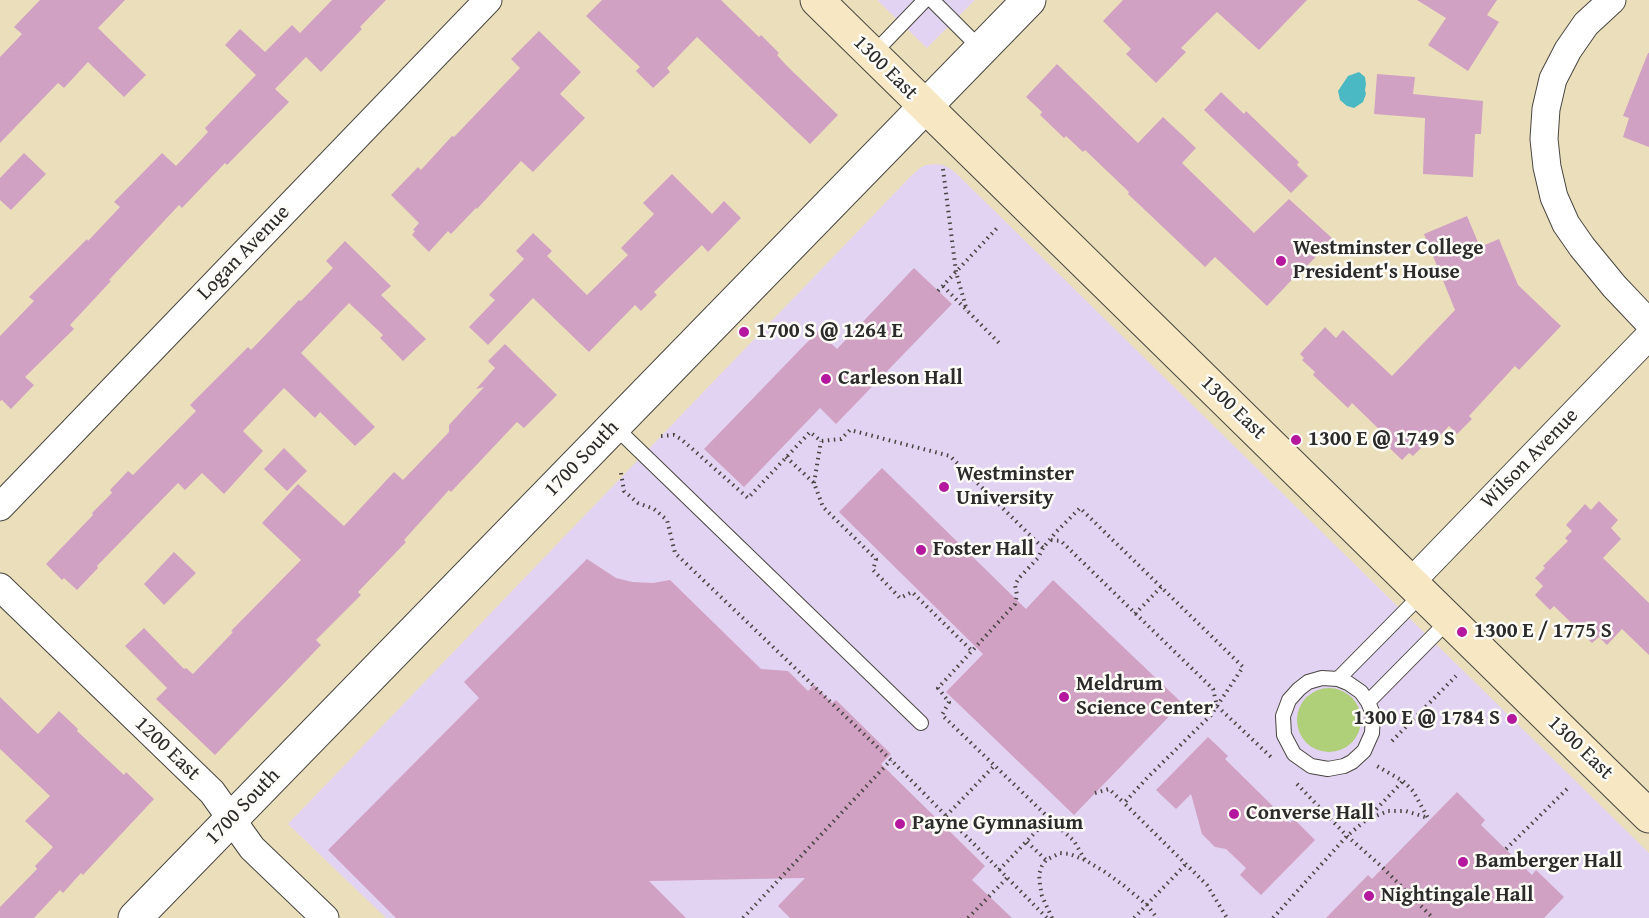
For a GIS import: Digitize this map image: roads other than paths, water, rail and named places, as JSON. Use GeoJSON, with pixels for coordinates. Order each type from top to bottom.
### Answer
{"type":"FeatureCollection","features":[{"type":"Feature","properties":{"kind":"main road","name":"1300 East"},"geometry":{"type":"LineString","coordinates":[[817,0],[1649,816]]}},
{"type":"Feature","properties":{"kind":"street","name":"Logan Avenue"},"geometry":{"type":"LineString","coordinates":[[0,507],[488,0]]}},
{"type":"Feature","properties":{"kind":"street","name":"1700 South"},"geometry":{"type":"LineString","coordinates":[[135,918],[1029,0]]}},
{"type":"Feature","properties":{"kind":"street"},"geometry":{"type":"LineString","coordinates":[[1612,0],[1586,24],[1568,50],[1553,79],[1546,109],[1544,139],[1547,168],[1554,197],[1566,224],[1614,286],[1649,323]]}},
{"type":"Feature","properties":{"kind":"street","name":"Wilson Avenue"},"geometry":{"type":"LineString","coordinates":[[1417,588],[1649,336]]}},
{"type":"Feature","properties":{"kind":"street","name":"1200 East"},"geometry":{"type":"LineString","coordinates":[[0,587],[212,792],[252,848],[325,918]]}},
{"type":"Feature","properties":{"kind":"lane"},"geometry":{"type":"LineString","coordinates":[[872,55],[925,0]]}},
{"type":"Feature","properties":{"kind":"lane"},"geometry":{"type":"LineString","coordinates":[[932,0],[981,50]]}},
{"type":"Feature","properties":{"kind":"lane"},"geometry":{"type":"LineString","coordinates":[[614,426],[921,723]]}},
{"type":"Feature","properties":{"kind":"lane"},"geometry":{"type":"LineString","coordinates":[[1338,679],[1417,588]]}},
{"type":"Feature","properties":{"kind":"lane"},"geometry":{"type":"LineString","coordinates":[[1368,702],[1449,620]]}},
{"type":"Feature","properties":{"kind":"lane"},"geometry":{"type":"LineString","coordinates":[[1322,678],[1338,679],[1361,692],[1368,702],[1373,714],[1372,733],[1364,751],[1352,762],[1329,769],[1311,766],[1294,754],[1284,735],[1283,716],[1289,700],[1299,688],[1308,682],[1322,678]]}},
{"type":"Feature","properties":{"kind":"water"},"geometry":{"type":"Polygon","coordinates":[[[1359,72],[1365,77],[1366,94],[1363,102],[1354,108],[1340,100],[1338,91],[1348,76],[1359,72]]]}},
{"type":"Feature","properties":{"kind":"place","name":"Westminster College President's House"},"geometry":{"type":"Point","coordinates":[1281,261]}},
{"type":"Feature","properties":{"kind":"place","name":"1700 S @ 1264 E"},"geometry":{"type":"Point","coordinates":[744,332]}},
{"type":"Feature","properties":{"kind":"place","name":"Carleson Hall"},"geometry":{"type":"Point","coordinates":[826,379]}},
{"type":"Feature","properties":{"kind":"place","name":"1300 E @ 1749 S"},"geometry":{"type":"Point","coordinates":[1296,440]}},
{"type":"Feature","properties":{"kind":"place","name":"Westminster University"},"geometry":{"type":"Point","coordinates":[944,487]}},
{"type":"Feature","properties":{"kind":"place","name":"Foster Hall"},"geometry":{"type":"Point","coordinates":[921,550]}},
{"type":"Feature","properties":{"kind":"place","name":"1300 E / 1775 S"},"geometry":{"type":"Point","coordinates":[1462,632]}},
{"type":"Feature","properties":{"kind":"place","name":"Meldrum Science Center"},"geometry":{"type":"Point","coordinates":[1064,697]}},
{"type":"Feature","properties":{"kind":"place","name":"1300 E @ 1784 S"},"geometry":{"type":"Point","coordinates":[1512,719]}},
{"type":"Feature","properties":{"kind":"place","name":"Converse Hall"},"geometry":{"type":"Point","coordinates":[1234,814]}},
{"type":"Feature","properties":{"kind":"place","name":"Payne Gymnasium"},"geometry":{"type":"Point","coordinates":[900,824]}},
{"type":"Feature","properties":{"kind":"place","name":"Bamberger Hall"},"geometry":{"type":"Point","coordinates":[1463,862]}},
{"type":"Feature","properties":{"kind":"place","name":"Nightingale Hall"},"geometry":{"type":"Point","coordinates":[1369,896]}}]}
